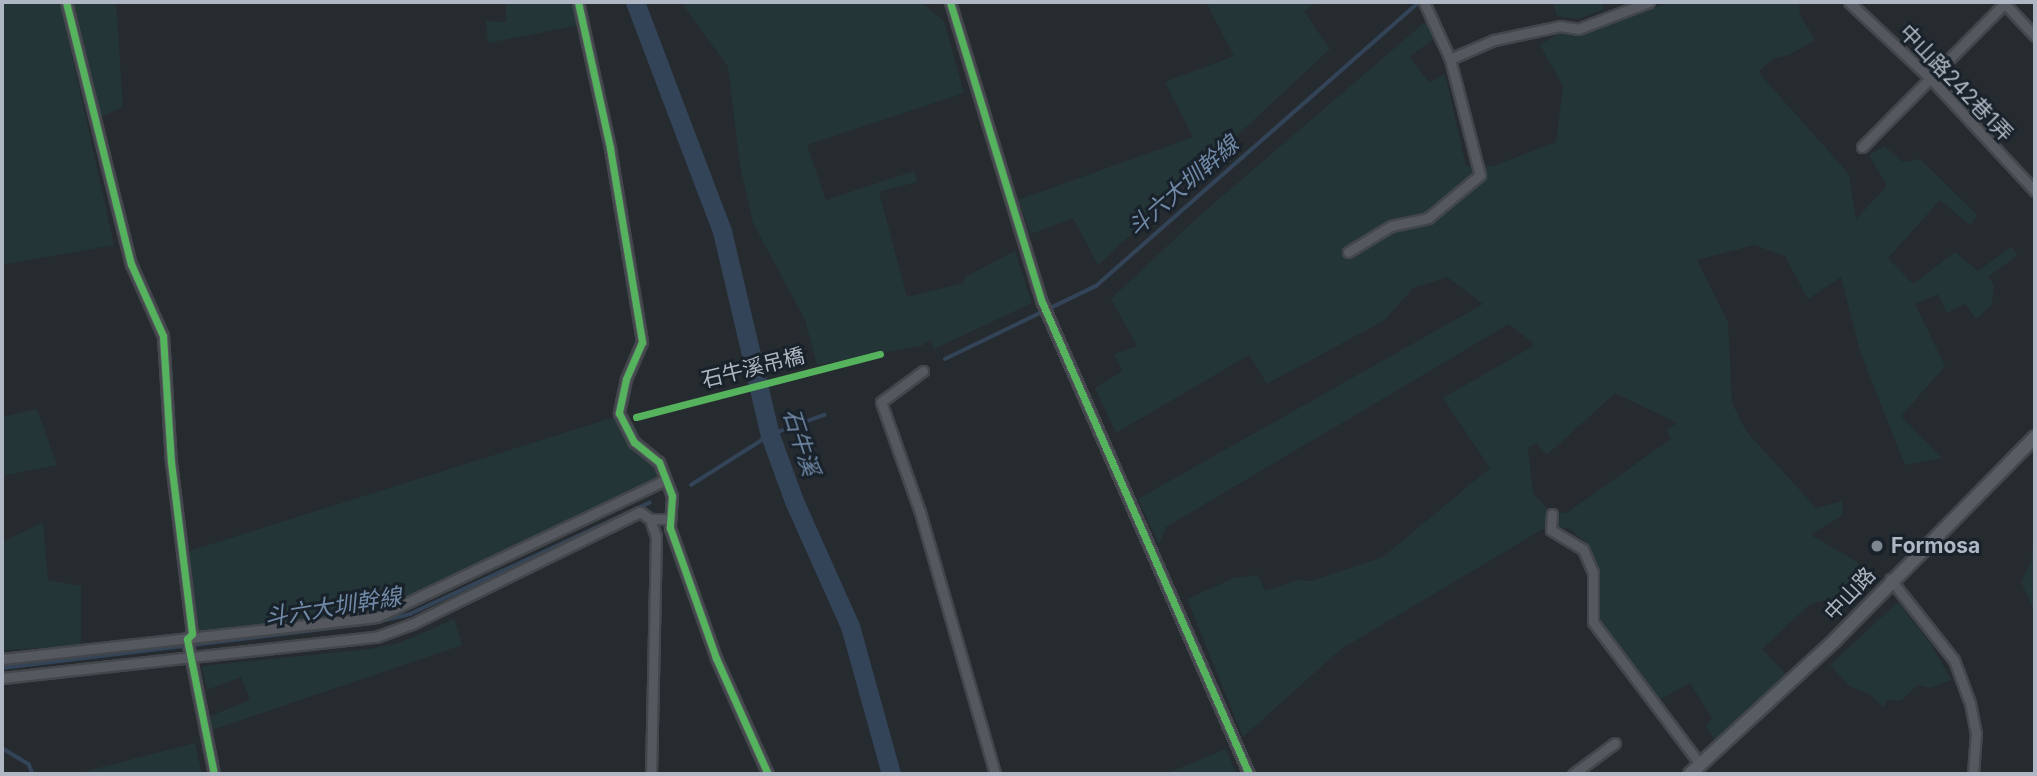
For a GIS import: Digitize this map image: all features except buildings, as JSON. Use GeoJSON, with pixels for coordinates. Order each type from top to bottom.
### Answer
{"type":"FeatureCollection","features":[{"type":"Feature","properties":{"kind":"main road","name":"中山路"},"geometry":{"type":"LineString","coordinates":[[1690,774],[1835,639],[1890,579],[2035,437]]}},
{"type":"Feature","properties":{"kind":"street"},"geometry":{"type":"LineString","coordinates":[[66,2],[131,264],[163,336],[171,462],[192,634],[187,639]]}},
{"type":"Feature","properties":{"kind":"street"},"geometry":{"type":"LineString","coordinates":[[578,2],[610,148],[642,342],[626,379],[619,413],[634,442],[659,463],[672,496],[668,516],[716,657],[768,774]]}},
{"type":"Feature","properties":{"kind":"street"},"geometry":{"type":"LineString","coordinates":[[950,2],[1041,300],[1249,774]]}},
{"type":"Feature","properties":{"kind":"street"},"geometry":{"type":"LineString","coordinates":[[1450,59],[1494,40],[1560,26],[1578,29],[1649,2]]}},
{"type":"Feature","properties":{"kind":"street","name":"中山路242巷1弄"},"geometry":{"type":"LineString","coordinates":[[1849,2],[1931,79],[2035,191]]}},
{"type":"Feature","properties":{"kind":"street"},"geometry":{"type":"LineString","coordinates":[[1862,147],[2005,2],[2035,36]]}},
{"type":"Feature","properties":{"kind":"street"},"geometry":{"type":"LineString","coordinates":[[1348,253],[1391,226],[1428,218],[1480,175],[1450,59],[1425,5]]}},
{"type":"Feature","properties":{"kind":"street"},"geometry":{"type":"LineString","coordinates":[[923,371],[881,402],[920,512],[995,774]]}},
{"type":"Feature","properties":{"kind":"street"},"geometry":{"type":"LineString","coordinates":[[2,659],[377,617],[665,480]]}},
{"type":"Feature","properties":{"kind":"street"},"geometry":{"type":"LineString","coordinates":[[2,678],[376,637],[412,624],[640,512],[650,519],[656,536],[651,774]]}},
{"type":"Feature","properties":{"kind":"street"},"geometry":{"type":"LineString","coordinates":[[1552,514],[1551,530],[1583,549],[1593,572],[1593,622],[1700,764]]}},
{"type":"Feature","properties":{"kind":"street"},"geometry":{"type":"LineString","coordinates":[[650,519],[668,516]]}},
{"type":"Feature","properties":{"kind":"street"},"geometry":{"type":"LineString","coordinates":[[1890,579],[1954,660],[1974,723],[1973,774]]}},
{"type":"Feature","properties":{"kind":"street"},"geometry":{"type":"LineString","coordinates":[[187,639],[214,774]]}},
{"type":"Feature","properties":{"kind":"street"},"geometry":{"type":"LineString","coordinates":[[1573,774],[1615,743]]}},
{"type":"Feature","properties":{"kind":"shaded area"},"geometry":{"type":"Polygon","coordinates":[[[2,2],[60,2],[114,245],[2,265],[2,2]]]}},
{"type":"Feature","properties":{"kind":"shaded area"},"geometry":{"type":"Polygon","coordinates":[[[72,2],[116,2],[123,107],[98,118],[72,2]]]}},
{"type":"Feature","properties":{"kind":"shaded area"},"geometry":{"type":"Polygon","coordinates":[[[506,2],[576,2],[580,25],[488,43],[486,21],[506,22],[506,2]]]}},
{"type":"Feature","properties":{"kind":"shaded area"},"geometry":{"type":"Polygon","coordinates":[[[681,2],[921,2],[944,21],[964,93],[807,145],[826,200],[914,171],[917,182],[879,192],[907,297],[963,283],[965,277],[1015,251],[1032,303],[934,349],[930,340],[921,346],[817,365],[805,320],[753,223],[740,165],[728,67],[681,2]]]}},
{"type":"Feature","properties":{"kind":"shaded area"},"geometry":{"type":"Polygon","coordinates":[[[1206,2],[1316,2],[1304,12],[1330,49],[1098,265],[1073,218],[1031,234],[1018,200],[1193,137],[1165,82],[1234,56],[1206,2]]]}},
{"type":"Feature","properties":{"kind":"shaded area"},"geometry":{"type":"Polygon","coordinates":[[[1553,2],[1602,2],[1604,9],[1578,19],[1557,16],[1553,2]]]}},
{"type":"Feature","properties":{"kind":"shaded area"},"geometry":{"type":"Polygon","coordinates":[[[1671,2],[1799,2],[1800,15],[1815,40],[1789,55],[1774,58],[1758,72],[1849,174],[1856,219],[1887,186],[1869,155],[1884,146],[1903,162],[1920,159],[1977,215],[1970,225],[1940,200],[1888,258],[1913,284],[1955,252],[1978,271],[2011,247],[2018,255],[1988,277],[1994,285],[1992,305],[1976,319],[1965,304],[1947,313],[1938,294],[1915,304],[1945,366],[1901,416],[1942,458],[1905,465],[1860,351],[1841,277],[1808,299],[1785,256],[1754,245],[1697,260],[1728,322],[1732,403],[1746,431],[1816,508],[1842,501],[1843,515],[1811,535],[1857,562],[1870,586],[1831,623],[1834,610],[1827,600],[1810,604],[1762,649],[1786,674],[1716,742],[1706,726],[1712,718],[1690,683],[1657,701],[1599,620],[1597,570],[1587,544],[1569,528],[1543,529],[1341,649],[1243,737],[1187,599],[1234,578],[1258,575],[1265,591],[1298,580],[1311,581],[1383,557],[1490,468],[1443,398],[1535,345],[1509,324],[1166,527],[1159,544],[1138,499],[1483,304],[1447,277],[1413,288],[1385,320],[1267,384],[1249,355],[1116,433],[1095,388],[1122,371],[1114,354],[1137,346],[1111,299],[1197,218],[1426,21],[1434,39],[1409,57],[1429,82],[1445,74],[1466,166],[1493,166],[1556,142],[1563,86],[1540,45],[1559,33],[1584,32],[1671,2]],[[1615,393],[1547,455],[1536,443],[1528,448],[1533,493],[1552,514],[1568,512],[1671,439],[1667,430],[1677,423],[1615,393]]]}},
{"type":"Feature","properties":{"kind":"shaded area"},"geometry":{"type":"Polygon","coordinates":[[[37,409],[57,465],[2,476],[2,417],[37,409]]]}},
{"type":"Feature","properties":{"kind":"shaded area"},"geometry":{"type":"Polygon","coordinates":[[[618,416],[640,450],[661,461],[665,480],[532,538],[401,604],[367,614],[198,635],[189,551],[618,416]]]}},
{"type":"Feature","properties":{"kind":"shaded area"},"geometry":{"type":"Polygon","coordinates":[[[43,522],[48,580],[81,586],[81,646],[2,650],[2,542],[43,522]]]}},
{"type":"Feature","properties":{"kind":"shaded area"},"geometry":{"type":"Polygon","coordinates":[[[2035,532],[2035,612],[2021,582],[2031,562],[2035,532]]]}},
{"type":"Feature","properties":{"kind":"shaded area"},"geometry":{"type":"Polygon","coordinates":[[[1898,602],[1931,644],[1951,680],[1930,688],[1918,685],[1901,700],[1887,700],[1884,708],[1870,694],[1849,686],[1830,665],[1898,602]]]}},
{"type":"Feature","properties":{"kind":"shaded area"},"geometry":{"type":"Polygon","coordinates":[[[454,619],[462,645],[212,730],[208,717],[250,700],[241,677],[207,690],[202,666],[370,649],[402,642],[454,619]]]}},
{"type":"Feature","properties":{"kind":"shaded area"},"geometry":{"type":"Polygon","coordinates":[[[195,743],[202,774],[75,774],[195,743]]]}},
{"type":"Feature","properties":{"kind":"shaded area"},"geometry":{"type":"Polygon","coordinates":[[[1226,749],[1236,774],[1165,774],[1226,749]]]}},
{"type":"Feature","properties":{"kind":"waterway","name":"石牛溪"},"geometry":{"type":"LineString","coordinates":[[635,2],[722,231],[770,435],[794,501],[850,626],[891,774]]}},
{"type":"Feature","properties":{"kind":"waterway","name":"斗六大圳幹線"},"geometry":{"type":"LineString","coordinates":[[945,359],[1096,286],[1419,2]]}},
{"type":"Feature","properties":{"kind":"waterway","name":"斗六大圳幹線"},"geometry":{"type":"LineString","coordinates":[[691,485],[770,435],[824,415]]}},
{"type":"Feature","properties":{"kind":"waterway","name":"斗六大圳幹線"},"geometry":{"type":"LineString","coordinates":[[2,668],[372,623],[410,614],[649,503]]}},
{"type":"Feature","properties":{"kind":"waterway"},"geometry":{"type":"LineString","coordinates":[[2,748],[29,764],[33,774]]}},
{"type":"Feature","properties":{"kind":"cycle path"},"geometry":{"type":"LineString","coordinates":[[66,2],[131,264],[163,336],[171,462],[192,634],[187,639],[214,774]]}},
{"type":"Feature","properties":{"kind":"cycle path"},"geometry":{"type":"LineString","coordinates":[[578,2],[610,148],[642,342],[626,379],[619,413],[634,442],[659,462],[672,496],[670,528],[716,658],[768,774]]}},
{"type":"Feature","properties":{"kind":"cycle path"},"geometry":{"type":"LineString","coordinates":[[950,2],[1041,300],[1249,774]]}},
{"type":"Feature","properties":{"kind":"cycle path","name":"石牛溪吊橋"},"geometry":{"type":"LineString","coordinates":[[636,417],[880,354]]}},
{"type":"Feature","properties":{"kind":"place","name":"Formosa"},"geometry":{"type":"Point","coordinates":[1877,546]}}]}
